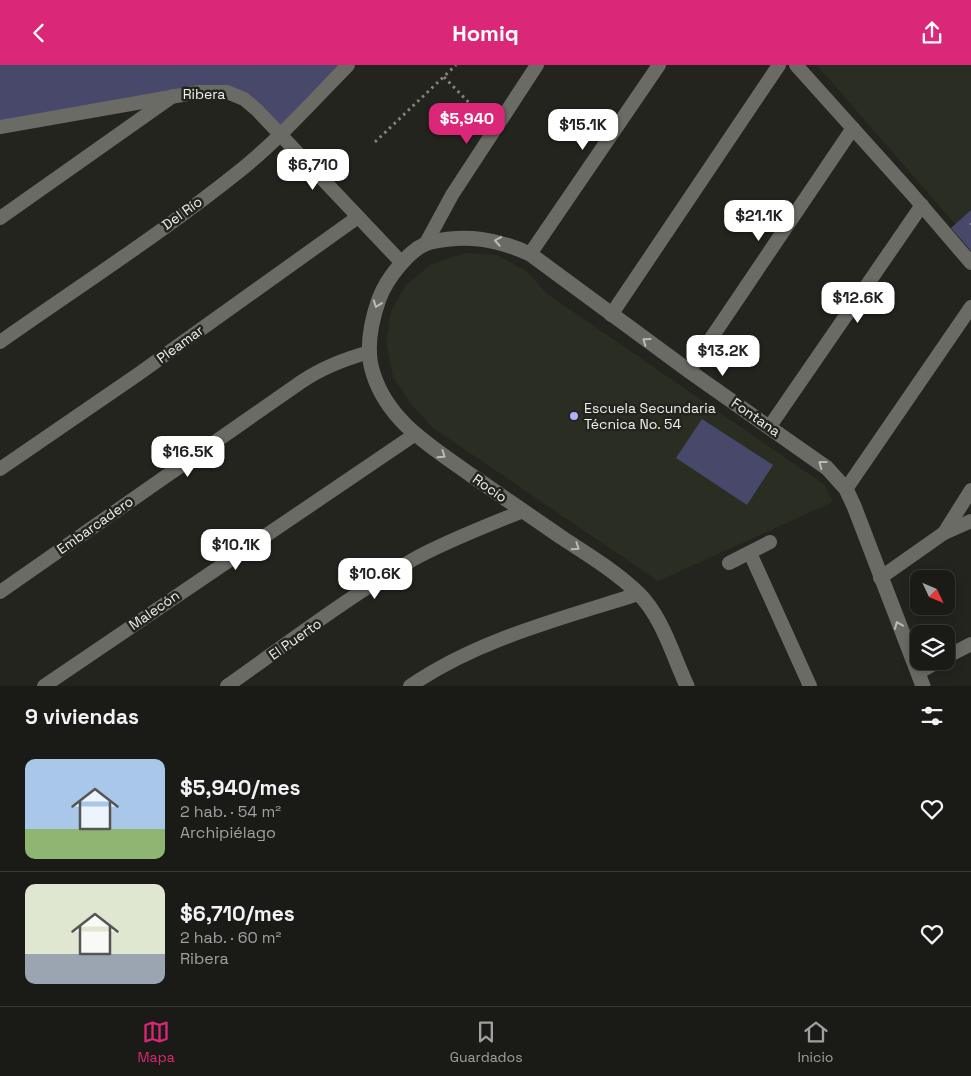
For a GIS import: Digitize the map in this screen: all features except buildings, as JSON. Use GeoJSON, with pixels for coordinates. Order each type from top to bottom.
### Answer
{"type":"FeatureCollection","features":[{"type":"Feature","properties":{"kind":"street","name":"Del Río"},"geometry":{"type":"LineString","coordinates":[[0,342],[191,208],[243,168],[280,134],[348,65]]}},
{"type":"Feature","properties":{"kind":"street"},"geometry":{"type":"LineString","coordinates":[[426,243],[452,195],[537,65]]}},
{"type":"Feature","properties":{"kind":"street"},"geometry":{"type":"LineString","coordinates":[[530,254],[659,65]]}},
{"type":"Feature","properties":{"kind":"street"},"geometry":{"type":"LineString","coordinates":[[611,315],[779,65]]}},
{"type":"Feature","properties":{"kind":"street"},"geometry":{"type":"LineString","coordinates":[[799,69],[912,193],[971,263]]}},
{"type":"Feature","properties":{"kind":"street","name":"Ribera"},"geometry":{"type":"LineString","coordinates":[[0,127],[177,94],[228,92],[244,99],[280,134],[401,262]]}},
{"type":"Feature","properties":{"kind":"street"},"geometry":{"type":"LineString","coordinates":[[0,218],[177,94]]}},
{"type":"Feature","properties":{"kind":"street"},"geometry":{"type":"LineString","coordinates":[[689,371],[853,128]]}},
{"type":"Feature","properties":{"kind":"street"},"geometry":{"type":"LineString","coordinates":[[770,426],[922,205]]}},
{"type":"Feature","properties":{"kind":"street","name":"Pleamar"},"geometry":{"type":"LineString","coordinates":[[0,469],[137,375],[358,217]]}},
{"type":"Feature","properties":{"kind":"street","name":"Fontana"},"geometry":{"type":"LineString","coordinates":[[401,262],[426,243],[448,238],[475,238],[505,242],[530,254],[611,315],[827,468],[846,489],[921,680]]}},
{"type":"Feature","properties":{"kind":"street","name":"Rocío"},"geometry":{"type":"LineString","coordinates":[[401,262],[381,295],[372,321],[370,352],[373,373],[385,400],[414,435],[597,561],[638,594],[655,618],[684,685]]}},
{"type":"Feature","properties":{"kind":"street"},"geometry":{"type":"LineString","coordinates":[[846,489],[971,307]]}},
{"type":"Feature","properties":{"kind":"street","name":"Embarcadero"},"geometry":{"type":"LineString","coordinates":[[0,592],[301,382],[333,363],[370,352]]}},
{"type":"Feature","properties":{"kind":"street","name":"Malecón"},"geometry":{"type":"LineString","coordinates":[[44,686],[414,435]]}},
{"type":"Feature","properties":{"kind":"street"},"geometry":{"type":"LineString","coordinates":[[944,533],[971,490]]}},
{"type":"Feature","properties":{"kind":"street","name":"El Puerto"},"geometry":{"type":"LineString","coordinates":[[227,686],[370,586],[408,563],[463,535],[522,511]]}},
{"type":"Feature","properties":{"kind":"street"},"geometry":{"type":"LineString","coordinates":[[880,578],[944,533],[971,521]]}},
{"type":"Feature","properties":{"kind":"street"},"geometry":{"type":"LineString","coordinates":[[729,563],[770,542]]}},
{"type":"Feature","properties":{"kind":"street"},"geometry":{"type":"LineString","coordinates":[[750,553],[810,686]]}},
{"type":"Feature","properties":{"kind":"street"},"geometry":{"type":"LineString","coordinates":[[410,686],[457,658],[505,637],[638,594]]}},
{"type":"Feature","properties":{"kind":"street"},"geometry":{"type":"LineString","coordinates":[[955,652],[971,644]]}},
{"type":"Feature","properties":{"kind":"street"},"geometry":{"type":"LineString","coordinates":[[921,680],[930,670]]}},
{"type":"Feature","properties":{"kind":"path"},"geometry":{"type":"LineString","coordinates":[[375,142],[456,65]]}},
{"type":"Feature","properties":{"kind":"path"},"geometry":{"type":"LineString","coordinates":[[444,77],[494,129]]}},
{"type":"Feature","properties":{"kind":"shaded area"},"geometry":{"type":"Polygon","coordinates":[[[0,65],[348,65],[280,134],[227,92],[0,127],[0,65]]]}},
{"type":"Feature","properties":{"kind":"shaded area"},"geometry":{"type":"Polygon","coordinates":[[[817,65],[971,65],[971,210],[955,224],[817,65]]]}},
{"type":"Feature","properties":{"kind":"shaded area"},"geometry":{"type":"Polygon","coordinates":[[[971,210],[971,251],[951,228],[971,210]]]}},
{"type":"Feature","properties":{"kind":"shaded area","name":"Escuela Secundaria Técnica No. 54"},"geometry":{"type":"Polygon","coordinates":[[[464,253],[497,255],[528,272],[546,293],[825,485],[833,502],[658,581],[433,428],[411,404],[393,377],[386,342],[391,311],[406,285],[430,265],[464,253]]]}},
{"type":"Feature","properties":{"kind":"shaded area"},"geometry":{"type":"Polygon","coordinates":[[[702,419],[773,465],[747,505],[676,458],[702,419]]]}},
{"type":"Feature","properties":{"kind":"place","name":"Escuela Secundaria Técnica No. 54"},"geometry":{"type":"Point","coordinates":[574,416]}}]}
